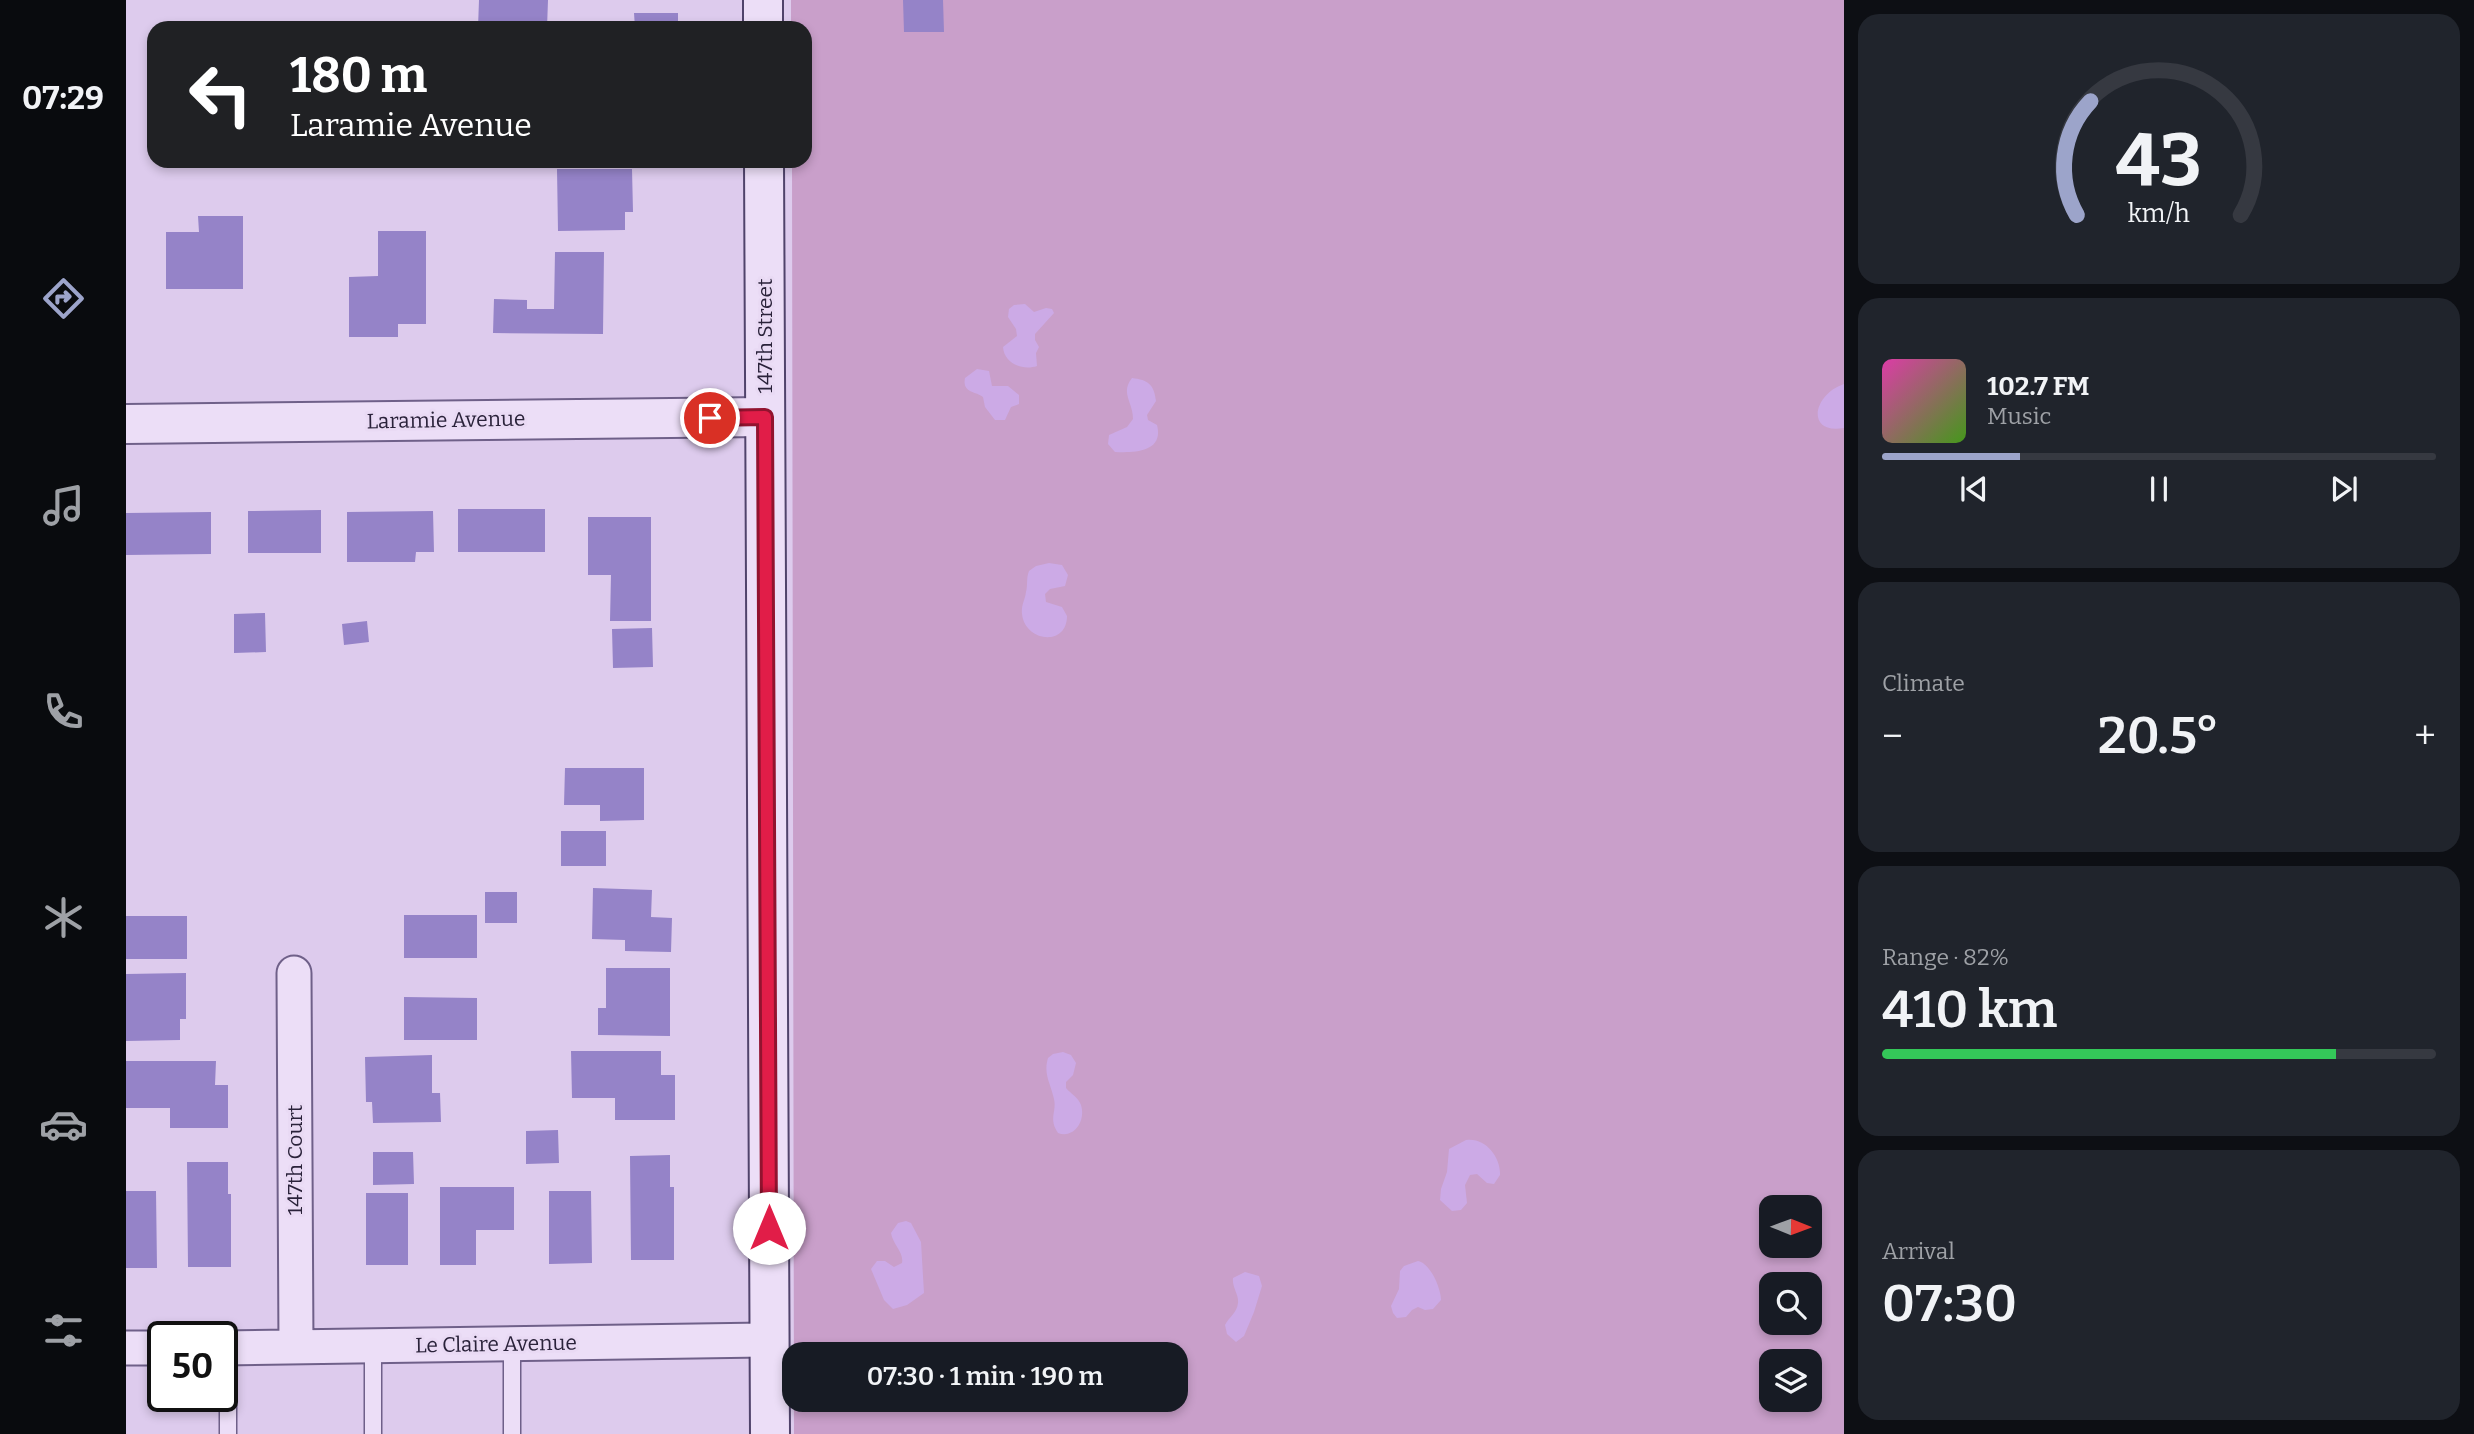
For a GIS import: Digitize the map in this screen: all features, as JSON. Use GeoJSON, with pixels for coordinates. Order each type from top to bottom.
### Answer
{"type":"FeatureCollection","features":[{"type":"Feature","properties":{"kind":"main road"},"geometry":{"type":"LineString","coordinates":[[763,0],[763,21]]}},
{"type":"Feature","properties":{"kind":"main road","name":"147th Street"},"geometry":{"type":"LineString","coordinates":[[764,168],[770,1434]]}},
{"type":"Feature","properties":{"kind":"main road","name":"Laramie Avenue"},"geometry":{"type":"LineString","coordinates":[[126,424],[765,417]]}},
{"type":"Feature","properties":{"kind":"street","name":"147th Court"},"geometry":{"type":"LineString","coordinates":[[294,973],[296,1347]]}},
{"type":"Feature","properties":{"kind":"street","name":"Le Claire Avenue"},"geometry":{"type":"LineString","coordinates":[[238,1348],[769,1340]]}},
{"type":"Feature","properties":{"kind":"street"},"geometry":{"type":"LineString","coordinates":[[126,1348],[147,1348]]}},
{"type":"Feature","properties":{"kind":"lane"},"geometry":{"type":"LineString","coordinates":[[512,1344],[512,1434]]}},
{"type":"Feature","properties":{"kind":"lane"},"geometry":{"type":"LineString","coordinates":[[373,1346],[373,1434]]}},
{"type":"Feature","properties":{"kind":"lane"},"geometry":{"type":"LineString","coordinates":[[227,1412],[228,1434]]}},
{"type":"Feature","properties":{"kind":"shaded area"},"geometry":{"type":"Polygon","coordinates":[[[791,0],[1844,0],[1844,1434],[794,1434],[794,1412],[1188,1412],[1188,1342],[794,1342],[792,168],[812,168],[812,21],[791,21],[791,0]]]}},
{"type":"Feature","properties":{"kind":"sand"},"geometry":{"type":"Polygon","coordinates":[[[1025,304],[1034,312],[1046,308],[1052,309],[1054,313],[1035,334],[1039,347],[1036,353],[1037,366],[1031,367],[1010,361],[1003,347],[1017,336],[1008,317],[1009,309],[1014,305],[1025,304]]]}},
{"type":"Feature","properties":{"kind":"sand"},"geometry":{"type":"Polygon","coordinates":[[[977,369],[989,371],[992,386],[1008,386],[1019,395],[1019,404],[1011,407],[1005,420],[995,420],[985,407],[983,397],[965,386],[965,378],[977,369]]]}},
{"type":"Feature","properties":{"kind":"sand"},"geometry":{"type":"Polygon","coordinates":[[[1132,378],[1146,382],[1154,391],[1156,401],[1147,415],[1148,420],[1157,425],[1158,434],[1152,446],[1146,449],[1115,452],[1108,444],[1109,435],[1127,427],[1133,419],[1127,393],[1132,378]]]}},
{"type":"Feature","properties":{"kind":"sand"},"geometry":{"type":"Polygon","coordinates":[[[1844,384],[1844,428],[1832,429],[1823,426],[1818,413],[1820,405],[1833,389],[1844,384]]]}},
{"type":"Feature","properties":{"kind":"sand"},"geometry":{"type":"Polygon","coordinates":[[[1049,563],[1062,565],[1068,575],[1065,586],[1050,589],[1045,594],[1046,602],[1062,607],[1067,616],[1060,633],[1046,637],[1030,630],[1022,611],[1029,571],[1049,563]]]}},
{"type":"Feature","properties":{"kind":"sand"},"geometry":{"type":"Polygon","coordinates":[[[1063,1052],[1071,1055],[1076,1063],[1073,1075],[1066,1082],[1066,1088],[1078,1100],[1082,1111],[1080,1122],[1074,1131],[1064,1134],[1058,1133],[1054,1123],[1055,1104],[1046,1069],[1048,1058],[1063,1052]]]}},
{"type":"Feature","properties":{"kind":"sand"},"geometry":{"type":"Polygon","coordinates":[[[1466,1140],[1485,1145],[1495,1155],[1500,1175],[1494,1184],[1487,1183],[1477,1174],[1470,1175],[1465,1185],[1467,1203],[1461,1210],[1452,1211],[1440,1200],[1441,1189],[1447,1172],[1449,1149],[1466,1140]]]}},
{"type":"Feature","properties":{"kind":"sand"},"geometry":{"type":"Polygon","coordinates":[[[898,1223],[911,1223],[921,1242],[924,1293],[907,1305],[893,1309],[884,1300],[871,1269],[877,1261],[885,1261],[894,1267],[902,1263],[891,1233],[898,1223]]]}},
{"type":"Feature","properties":{"kind":"sand"},"geometry":{"type":"Polygon","coordinates":[[[1418,1261],[1427,1266],[1434,1277],[1441,1300],[1433,1309],[1418,1307],[1406,1317],[1397,1318],[1391,1306],[1399,1289],[1400,1271],[1404,1266],[1418,1261]]]}},
{"type":"Feature","properties":{"kind":"sand"},"geometry":{"type":"Polygon","coordinates":[[[1245,1272],[1259,1276],[1262,1286],[1244,1336],[1236,1342],[1227,1334],[1225,1325],[1238,1303],[1233,1278],[1245,1272]]]}},
{"type":"Feature","properties":{"kind":"building"},"geometry":{"type":"Polygon","coordinates":[[[479,0],[548,0],[547,21],[478,21],[479,0]]]}},
{"type":"Feature","properties":{"kind":"building"},"geometry":{"type":"Polygon","coordinates":[[[903,0],[943,0],[944,32],[904,32],[903,0]]]}},
{"type":"Feature","properties":{"kind":"building"},"geometry":{"type":"Polygon","coordinates":[[[634,13],[678,13],[678,21],[635,21],[634,13]]]}},
{"type":"Feature","properties":{"kind":"building"},"geometry":{"type":"Polygon","coordinates":[[[557,169],[632,169],[633,212],[625,212],[625,230],[558,231],[557,169]]]}},
{"type":"Feature","properties":{"kind":"building"},"geometry":{"type":"Polygon","coordinates":[[[198,216],[243,216],[243,289],[166,289],[166,232],[199,232],[198,216]]]}},
{"type":"Feature","properties":{"kind":"building"},"geometry":{"type":"Polygon","coordinates":[[[378,231],[426,231],[426,324],[398,324],[398,337],[349,337],[349,277],[378,276],[378,231]]]}},
{"type":"Feature","properties":{"kind":"building"},"geometry":{"type":"Polygon","coordinates":[[[555,252],[604,252],[603,334],[493,333],[494,299],[527,300],[527,309],[554,309],[555,252]]]}},
{"type":"Feature","properties":{"kind":"building"},"geometry":{"type":"Polygon","coordinates":[[[458,509],[545,509],[545,552],[458,552],[458,509]]]}},
{"type":"Feature","properties":{"kind":"building"},"geometry":{"type":"Polygon","coordinates":[[[321,510],[321,553],[248,553],[248,511],[321,510]]]}},
{"type":"Feature","properties":{"kind":"building"},"geometry":{"type":"Polygon","coordinates":[[[433,511],[434,552],[416,552],[415,562],[347,562],[347,512],[433,511]]]}},
{"type":"Feature","properties":{"kind":"building"},"geometry":{"type":"Polygon","coordinates":[[[211,512],[211,554],[126,555],[126,513],[211,512]]]}},
{"type":"Feature","properties":{"kind":"building"},"geometry":{"type":"Polygon","coordinates":[[[588,517],[651,517],[651,621],[610,621],[611,575],[588,575],[588,517]]]}},
{"type":"Feature","properties":{"kind":"building"},"geometry":{"type":"Polygon","coordinates":[[[265,613],[266,652],[234,653],[234,614],[265,613]]]}},
{"type":"Feature","properties":{"kind":"building"},"geometry":{"type":"Polygon","coordinates":[[[367,621],[369,642],[344,645],[342,624],[367,621]]]}},
{"type":"Feature","properties":{"kind":"building"},"geometry":{"type":"Polygon","coordinates":[[[652,628],[653,667],[613,668],[612,629],[652,628]]]}},
{"type":"Feature","properties":{"kind":"building"},"geometry":{"type":"Polygon","coordinates":[[[565,768],[644,768],[644,820],[600,821],[600,805],[564,805],[565,768]]]}},
{"type":"Feature","properties":{"kind":"building"},"geometry":{"type":"Polygon","coordinates":[[[561,831],[606,831],[606,866],[561,866],[561,831]]]}},
{"type":"Feature","properties":{"kind":"building"},"geometry":{"type":"Polygon","coordinates":[[[593,888],[652,890],[651,917],[672,918],[671,952],[625,951],[625,940],[592,939],[593,888]]]}},
{"type":"Feature","properties":{"kind":"building"},"geometry":{"type":"Polygon","coordinates":[[[485,892],[517,892],[517,923],[485,923],[485,892]]]}},
{"type":"Feature","properties":{"kind":"building"},"geometry":{"type":"Polygon","coordinates":[[[404,915],[477,915],[477,958],[404,958],[404,915]]]}},
{"type":"Feature","properties":{"kind":"building"},"geometry":{"type":"Polygon","coordinates":[[[126,916],[187,916],[187,959],[126,959],[126,916]]]}},
{"type":"Feature","properties":{"kind":"building"},"geometry":{"type":"Polygon","coordinates":[[[606,968],[670,968],[670,1036],[598,1035],[598,1008],[606,1008],[606,968]]]}},
{"type":"Feature","properties":{"kind":"building"},"geometry":{"type":"Polygon","coordinates":[[[186,973],[186,1019],[180,1019],[180,1040],[126,1041],[126,974],[186,973]]]}},
{"type":"Feature","properties":{"kind":"building"},"geometry":{"type":"Polygon","coordinates":[[[404,997],[477,998],[477,1040],[404,1040],[404,997]]]}},
{"type":"Feature","properties":{"kind":"building"},"geometry":{"type":"Polygon","coordinates":[[[571,1051],[661,1051],[661,1075],[675,1075],[675,1120],[615,1120],[615,1098],[572,1098],[571,1051]]]}},
{"type":"Feature","properties":{"kind":"building"},"geometry":{"type":"Polygon","coordinates":[[[432,1055],[432,1093],[440,1093],[441,1122],[373,1123],[372,1102],[366,1102],[365,1057],[432,1055]]]}},
{"type":"Feature","properties":{"kind":"building"},"geometry":{"type":"Polygon","coordinates":[[[126,1061],[216,1061],[215,1085],[228,1085],[228,1128],[170,1128],[170,1108],[126,1108],[126,1061]]]}},
{"type":"Feature","properties":{"kind":"building"},"geometry":{"type":"Polygon","coordinates":[[[558,1130],[559,1163],[526,1164],[526,1131],[558,1130]]]}},
{"type":"Feature","properties":{"kind":"building"},"geometry":{"type":"Polygon","coordinates":[[[373,1152],[413,1152],[414,1184],[373,1185],[373,1152]]]}},
{"type":"Feature","properties":{"kind":"building"},"geometry":{"type":"Polygon","coordinates":[[[670,1155],[670,1187],[674,1187],[674,1260],[631,1260],[630,1156],[670,1155]]]}},
{"type":"Feature","properties":{"kind":"building"},"geometry":{"type":"Polygon","coordinates":[[[187,1162],[228,1162],[231,1267],[188,1267],[187,1162]]]}},
{"type":"Feature","properties":{"kind":"building"},"geometry":{"type":"Polygon","coordinates":[[[440,1187],[514,1187],[514,1230],[476,1230],[476,1265],[440,1265],[440,1187]]]}},
{"type":"Feature","properties":{"kind":"building"},"geometry":{"type":"Polygon","coordinates":[[[126,1191],[156,1191],[157,1268],[126,1268],[126,1191]]]}},
{"type":"Feature","properties":{"kind":"building"},"geometry":{"type":"Polygon","coordinates":[[[549,1191],[591,1191],[592,1263],[549,1264],[549,1191]]]}},
{"type":"Feature","properties":{"kind":"building"},"geometry":{"type":"Polygon","coordinates":[[[366,1193],[408,1193],[408,1265],[366,1265],[366,1193]]]}},
{"type":"Feature","properties":{"kind":"route"},"geometry":{"type":"LineString","coordinates":[[710,418],[765,417],[769,1228]]}}]}
